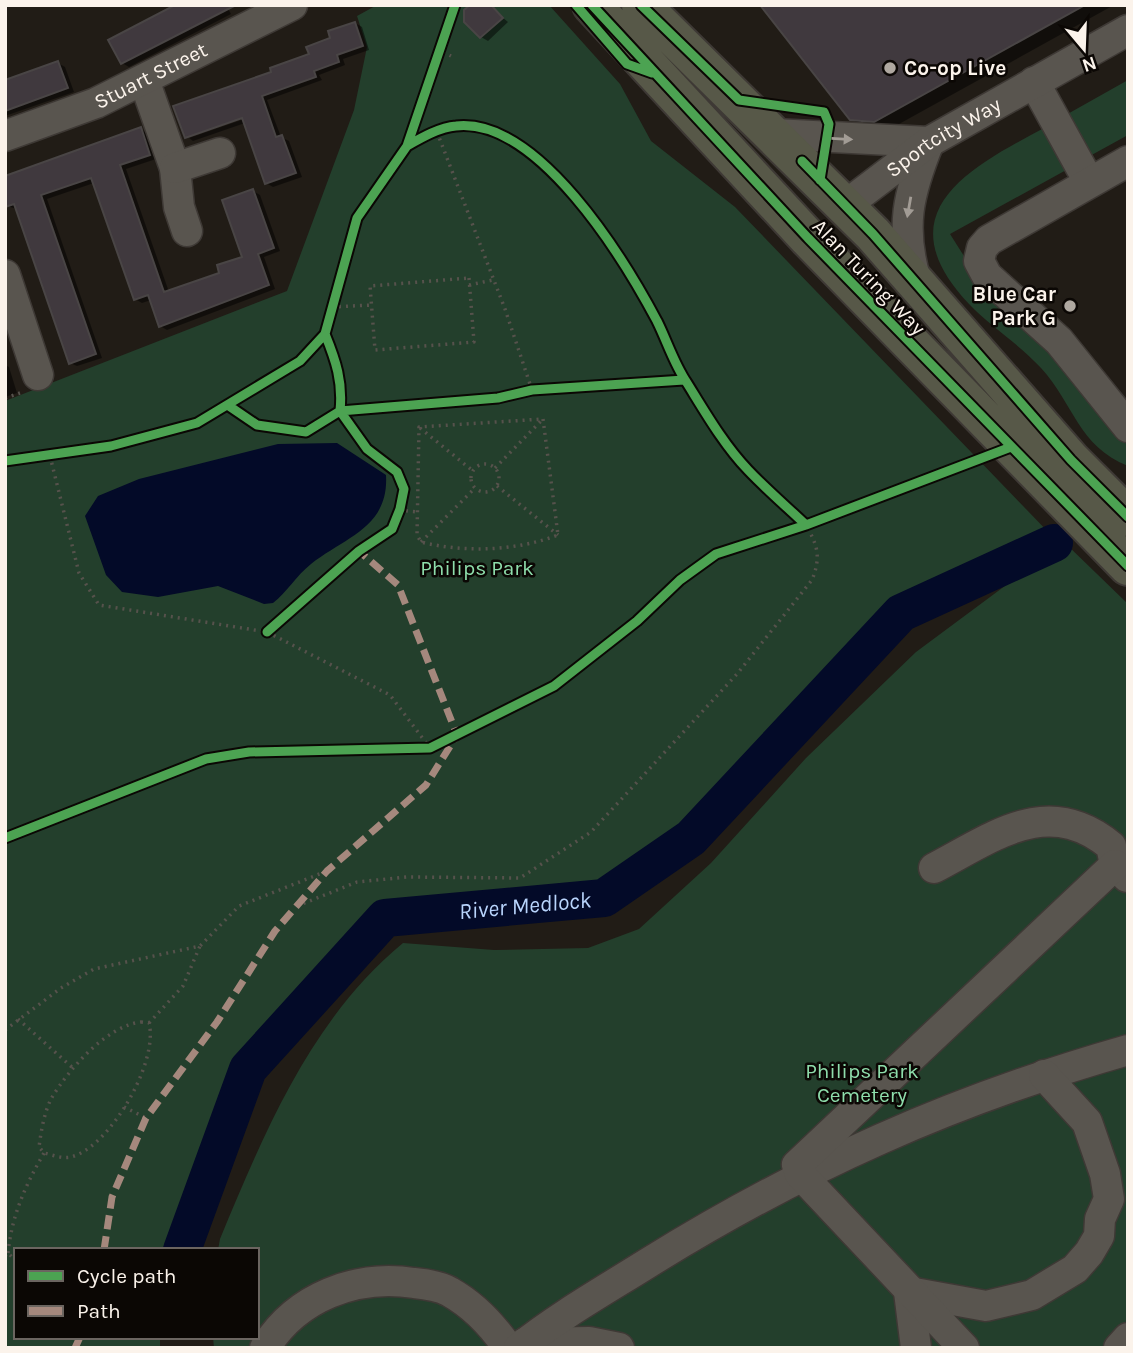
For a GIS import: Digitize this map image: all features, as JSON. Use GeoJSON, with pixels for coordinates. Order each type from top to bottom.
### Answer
{"type":"FeatureCollection","features":[{"type":"Feature","properties":{"kind":"highway","name":"Alan Turing Way"},"geometry":{"type":"LineString","coordinates":[[592,5],[807,239],[1128,566]]}},
{"type":"Feature","properties":{"kind":"highway","name":"Alan Turing Way"},"geometry":{"type":"LineString","coordinates":[[641,5],[846,205],[1071,460],[1128,517]]}},
{"type":"Feature","properties":{"kind":"highway","name":"Sportcity Way"},"geometry":{"type":"LineString","coordinates":[[807,239],[846,205]]}},
{"type":"Feature","properties":{"kind":"street","name":"Stuart Street"},"geometry":{"type":"LineString","coordinates":[[5,136],[62,117],[144,80],[292,5]]}},
{"type":"Feature","properties":{"kind":"street","name":"Sportcity Way"},"geometry":{"type":"LineString","coordinates":[[846,205],[929,142],[1128,30]]}},
{"type":"Feature","properties":{"kind":"street"},"geometry":{"type":"LineString","coordinates":[[144,80],[175,169],[179,206],[187,231]]}},
{"type":"Feature","properties":{"kind":"street"},"geometry":{"type":"LineString","coordinates":[[1034,82],[1090,182]]}},
{"type":"Feature","properties":{"kind":"street"},"geometry":{"type":"LineString","coordinates":[[774,134],[929,142],[915,178],[907,214],[907,251],[916,282]]}},
{"type":"Feature","properties":{"kind":"street"},"geometry":{"type":"LineString","coordinates":[[175,169],[220,153]]}},
{"type":"Feature","properties":{"kind":"street"},"geometry":{"type":"LineString","coordinates":[[1128,161],[989,240],[982,248],[979,261],[987,276],[1059,341],[1128,427]]}},
{"type":"Feature","properties":{"kind":"street"},"geometry":{"type":"LineString","coordinates":[[5,275],[12,320],[38,375]]}},
{"type":"Feature","properties":{"kind":"street"},"geometry":{"type":"LineString","coordinates":[[934,868],[1023,824],[1043,820],[1083,826],[1111,846],[1121,871],[817,1143],[797,1165],[800,1174],[964,1348]]}},
{"type":"Feature","properties":{"kind":"street"},"geometry":{"type":"LineString","coordinates":[[517,1346],[740,1206],[800,1174],[935,1114],[1044,1074],[1128,1050]]}},
{"type":"Feature","properties":{"kind":"street"},"geometry":{"type":"LineString","coordinates":[[909,1292],[986,1306],[1032,1295],[1075,1269],[1089,1253],[1099,1236],[1100,1219],[1109,1199],[1105,1174],[1087,1122],[1044,1074]]}},
{"type":"Feature","properties":{"kind":"street"},"geometry":{"type":"LineString","coordinates":[[265,1348],[296,1311],[328,1292],[391,1279],[448,1290],[517,1346],[589,1342],[619,1348]]}},
{"type":"Feature","properties":{"kind":"street"},"geometry":{"type":"LineString","coordinates":[[909,1292],[916,1348]]}},
{"type":"Feature","properties":{"kind":"street"},"geometry":{"type":"LineString","coordinates":[[1119,1348],[1128,1338]]}},
{"type":"Feature","properties":{"kind":"path"},"geometry":{"type":"LineString","coordinates":[[434,60],[441,38]]}},
{"type":"Feature","properties":{"kind":"path"},"geometry":{"type":"LineString","coordinates":[[437,49],[451,56]]}},
{"type":"Feature","properties":{"kind":"path"},"geometry":{"type":"LineString","coordinates":[[438,132],[532,390]]}},
{"type":"Feature","properties":{"kind":"path"},"geometry":{"type":"LineString","coordinates":[[468,278],[474,342],[375,350],[372,305],[370,286],[468,278]]}},
{"type":"Feature","properties":{"kind":"path"},"geometry":{"type":"LineString","coordinates":[[469,285],[493,280]]}},
{"type":"Feature","properties":{"kind":"path"},"geometry":{"type":"LineString","coordinates":[[328,321],[336,295]]}},
{"type":"Feature","properties":{"kind":"path"},"geometry":{"type":"LineString","coordinates":[[332,307],[372,305]]}},
{"type":"Feature","properties":{"kind":"path"},"geometry":{"type":"LineString","coordinates":[[521,393],[546,389]]}},
{"type":"Feature","properties":{"kind":"path"},"geometry":{"type":"LineString","coordinates":[[419,427],[543,419]]}},
{"type":"Feature","properties":{"kind":"path"},"geometry":{"type":"LineString","coordinates":[[495,468],[543,419]]}},
{"type":"Feature","properties":{"kind":"path"},"geometry":{"type":"LineString","coordinates":[[543,419],[558,535]]}},
{"type":"Feature","properties":{"kind":"path"},"geometry":{"type":"LineString","coordinates":[[419,427],[473,471]]}},
{"type":"Feature","properties":{"kind":"path"},"geometry":{"type":"LineString","coordinates":[[419,427],[417,535],[421,542]]}},
{"type":"Feature","properties":{"kind":"path"},"geometry":{"type":"LineString","coordinates":[[39,457],[62,453]]}},
{"type":"Feature","properties":{"kind":"path"},"geometry":{"type":"LineString","coordinates":[[50,456],[79,573],[100,605],[267,632],[390,695],[434,746]]}},
{"type":"Feature","properties":{"kind":"path"},"geometry":{"type":"LineString","coordinates":[[481,464],[495,468],[499,475],[496,486],[487,492],[475,488],[470,478],[473,471],[481,464]]}},
{"type":"Feature","properties":{"kind":"path"},"geometry":{"type":"LineString","coordinates":[[496,486],[558,535]]}},
{"type":"Feature","properties":{"kind":"path"},"geometry":{"type":"LineString","coordinates":[[421,542],[475,488]]}},
{"type":"Feature","properties":{"kind":"path"},"geometry":{"type":"LineString","coordinates":[[402,499],[397,515],[418,512]]}},
{"type":"Feature","properties":{"kind":"path"},"geometry":{"type":"LineString","coordinates":[[297,906],[357,882],[407,877],[520,878],[591,832],[737,674],[812,580],[819,564],[818,546],[806,525],[796,515]]}},
{"type":"Feature","properties":{"kind":"path"},"geometry":{"type":"LineString","coordinates":[[794,528],[818,520]]}},
{"type":"Feature","properties":{"kind":"path"},"geometry":{"type":"LineString","coordinates":[[421,542],[461,547],[506,548],[558,535]]}},
{"type":"Feature","properties":{"kind":"path"},"geometry":{"type":"LineString","coordinates":[[267,632],[277,624]]}},
{"type":"Feature","properties":{"kind":"path"},"geometry":{"type":"LineString","coordinates":[[416,748],[434,746]]}},
{"type":"Feature","properties":{"kind":"path"},"geometry":{"type":"LineString","coordinates":[[149,1023],[152,1034],[148,1062],[137,1088],[124,1107],[86,1149],[71,1157],[44,1153],[39,1147],[40,1133],[51,1100],[74,1069],[116,1031],[130,1023],[149,1023],[184,986],[200,946],[239,906],[327,870]]}},
{"type":"Feature","properties":{"kind":"path"},"geometry":{"type":"LineString","coordinates":[[5,1030],[94,969],[119,961],[181,953],[200,946]]}},
{"type":"Feature","properties":{"kind":"path"},"geometry":{"type":"LineString","coordinates":[[18,1019],[74,1069]]}},
{"type":"Feature","properties":{"kind":"path"},"geometry":{"type":"LineString","coordinates":[[124,1107],[146,1118]]}},
{"type":"Feature","properties":{"kind":"path"},"geometry":{"type":"LineString","coordinates":[[7,1254],[13,1217],[24,1188],[44,1153]]}},
{"type":"Feature","properties":{"kind":"green space","name":"Philips Park"},"geometry":{"type":"Polygon","coordinates":[[[377,5],[549,5],[620,84],[651,141],[735,207],[1052,536],[898,609],[687,836],[602,896],[384,915],[244,1068],[179,1248],[14,1248],[14,1339],[160,1339],[160,1348],[5,1348],[5,401],[287,291],[354,110],[367,47],[357,16],[377,5]]]}},
{"type":"Feature","properties":{"kind":"green space"},"geometry":{"type":"Polygon","coordinates":[[[1128,80],[1128,135],[1088,157],[1064,116],[1128,80]]]}},
{"type":"Feature","properties":{"kind":"green space"},"geometry":{"type":"Polygon","coordinates":[[[1044,128],[1068,169],[950,234],[976,275],[1048,338],[1128,438],[1128,466],[1111,458],[1087,436],[1041,368],[969,304],[944,272],[934,244],[935,219],[946,197],[965,177],[989,160],[1044,128]]]}},
{"type":"Feature","properties":{"kind":"green space","name":"Philips Park Cemetery"},"geometry":{"type":"Polygon","coordinates":[[[1064,542],[1128,604],[1128,1348],[214,1348],[213,1339],[259,1339],[259,1248],[218,1248],[220,1239],[273,1118],[294,1079],[342,1006],[371,973],[403,943],[494,950],[588,948],[639,929],[711,863],[806,758],[916,652],[1064,542]]]}},
{"type":"Feature","properties":{"kind":"water"},"geometry":{"type":"Polygon","coordinates":[[[337,443],[386,475],[385,493],[380,507],[373,519],[362,529],[311,564],[273,603],[264,604],[218,586],[158,597],[122,592],[106,575],[85,516],[98,496],[139,479],[278,444],[337,443]]]}},
{"type":"Feature","properties":{"kind":"building"},"geometry":{"type":"Polygon","coordinates":[[[175,5],[236,5],[121,64],[108,40],[175,5]]]}},
{"type":"Feature","properties":{"kind":"building"},"geometry":{"type":"Polygon","coordinates":[[[470,5],[491,5],[503,18],[480,38],[464,22],[464,10],[470,5]]]}},
{"type":"Feature","properties":{"kind":"building","name":"Co-op Live"},"geometry":{"type":"Polygon","coordinates":[[[760,5],[1085,5],[874,122],[850,120],[760,5]]]}},
{"type":"Feature","properties":{"kind":"building"},"geometry":{"type":"Polygon","coordinates":[[[355,22],[363,46],[337,55],[339,62],[314,71],[316,77],[262,96],[276,137],[282,135],[296,173],[265,184],[242,118],[185,138],[173,106],[271,72],[270,68],[309,54],[306,47],[330,38],[328,31],[355,22]]]}},
{"type":"Feature","properties":{"kind":"building"},"geometry":{"type":"Polygon","coordinates":[[[58,61],[68,88],[5,111],[5,80],[58,61]]]}},
{"type":"Feature","properties":{"kind":"building"},"geometry":{"type":"Polygon","coordinates":[[[141,127],[150,155],[120,165],[164,292],[219,273],[217,265],[242,257],[222,200],[253,189],[274,248],[258,254],[269,285],[159,327],[148,295],[134,300],[91,178],[41,195],[96,354],[69,364],[14,204],[5,207],[5,176],[141,127]]]}},
{"type":"Feature","properties":{"kind":"waterway","name":"River Medlock"},"geometry":{"type":"LineString","coordinates":[[183,1248],[248,1069],[385,918],[604,898],[691,838],[901,613],[1054,543]]}},
{"type":"Feature","properties":{"kind":"marked path"},"geometry":{"type":"LineString","coordinates":[[104,1248],[112,1197],[146,1118],[217,1022],[275,931],[327,871],[426,785],[457,735],[398,585],[359,551]]}},
{"type":"Feature","properties":{"kind":"marked path"},"geometry":{"type":"LineString","coordinates":[[75,1348],[79,1339]]}},
{"type":"Feature","properties":{"kind":"cycle path"},"geometry":{"type":"LineString","coordinates":[[5,461],[111,446],[197,423],[300,361],[325,334],[357,218],[407,146],[455,5]]}},
{"type":"Feature","properties":{"kind":"cycle path"},"geometry":{"type":"LineString","coordinates":[[576,5],[627,64],[652,73]]}},
{"type":"Feature","properties":{"kind":"cycle path"},"geometry":{"type":"LineString","coordinates":[[592,5],[808,238],[1128,566]]}},
{"type":"Feature","properties":{"kind":"cycle path"},"geometry":{"type":"LineString","coordinates":[[641,5],[739,100],[824,112],[829,124],[820,180]]}},
{"type":"Feature","properties":{"kind":"cycle path"},"geometry":{"type":"LineString","coordinates":[[407,146],[444,128],[456,126],[487,129],[517,144],[547,167],[575,197],[623,263],[657,321],[682,376],[723,439],[748,470],[806,525]]}},
{"type":"Feature","properties":{"kind":"cycle path"},"geometry":{"type":"LineString","coordinates":[[802,161],[873,234],[1071,460],[1128,517]]}},
{"type":"Feature","properties":{"kind":"cycle path"},"geometry":{"type":"LineString","coordinates":[[267,632],[359,551],[392,529],[404,489],[397,472],[367,449],[340,411],[338,372],[325,334]]}},
{"type":"Feature","properties":{"kind":"cycle path"},"geometry":{"type":"LineString","coordinates":[[229,406],[257,425],[306,432],[340,411],[498,398],[532,390],[684,380]]}},
{"type":"Feature","properties":{"kind":"cycle path"},"geometry":{"type":"LineString","coordinates":[[5,838],[206,759],[249,752],[430,748],[554,686],[637,621],[680,580],[716,554],[806,525],[1011,447]]}},
{"type":"Feature","properties":{"kind":"place","name":"Co-op Live"},"geometry":{"type":"Point","coordinates":[890,68]}},
{"type":"Feature","properties":{"kind":"place","name":"Blue Car Park G"},"geometry":{"type":"Point","coordinates":[1070,306]}}]}
